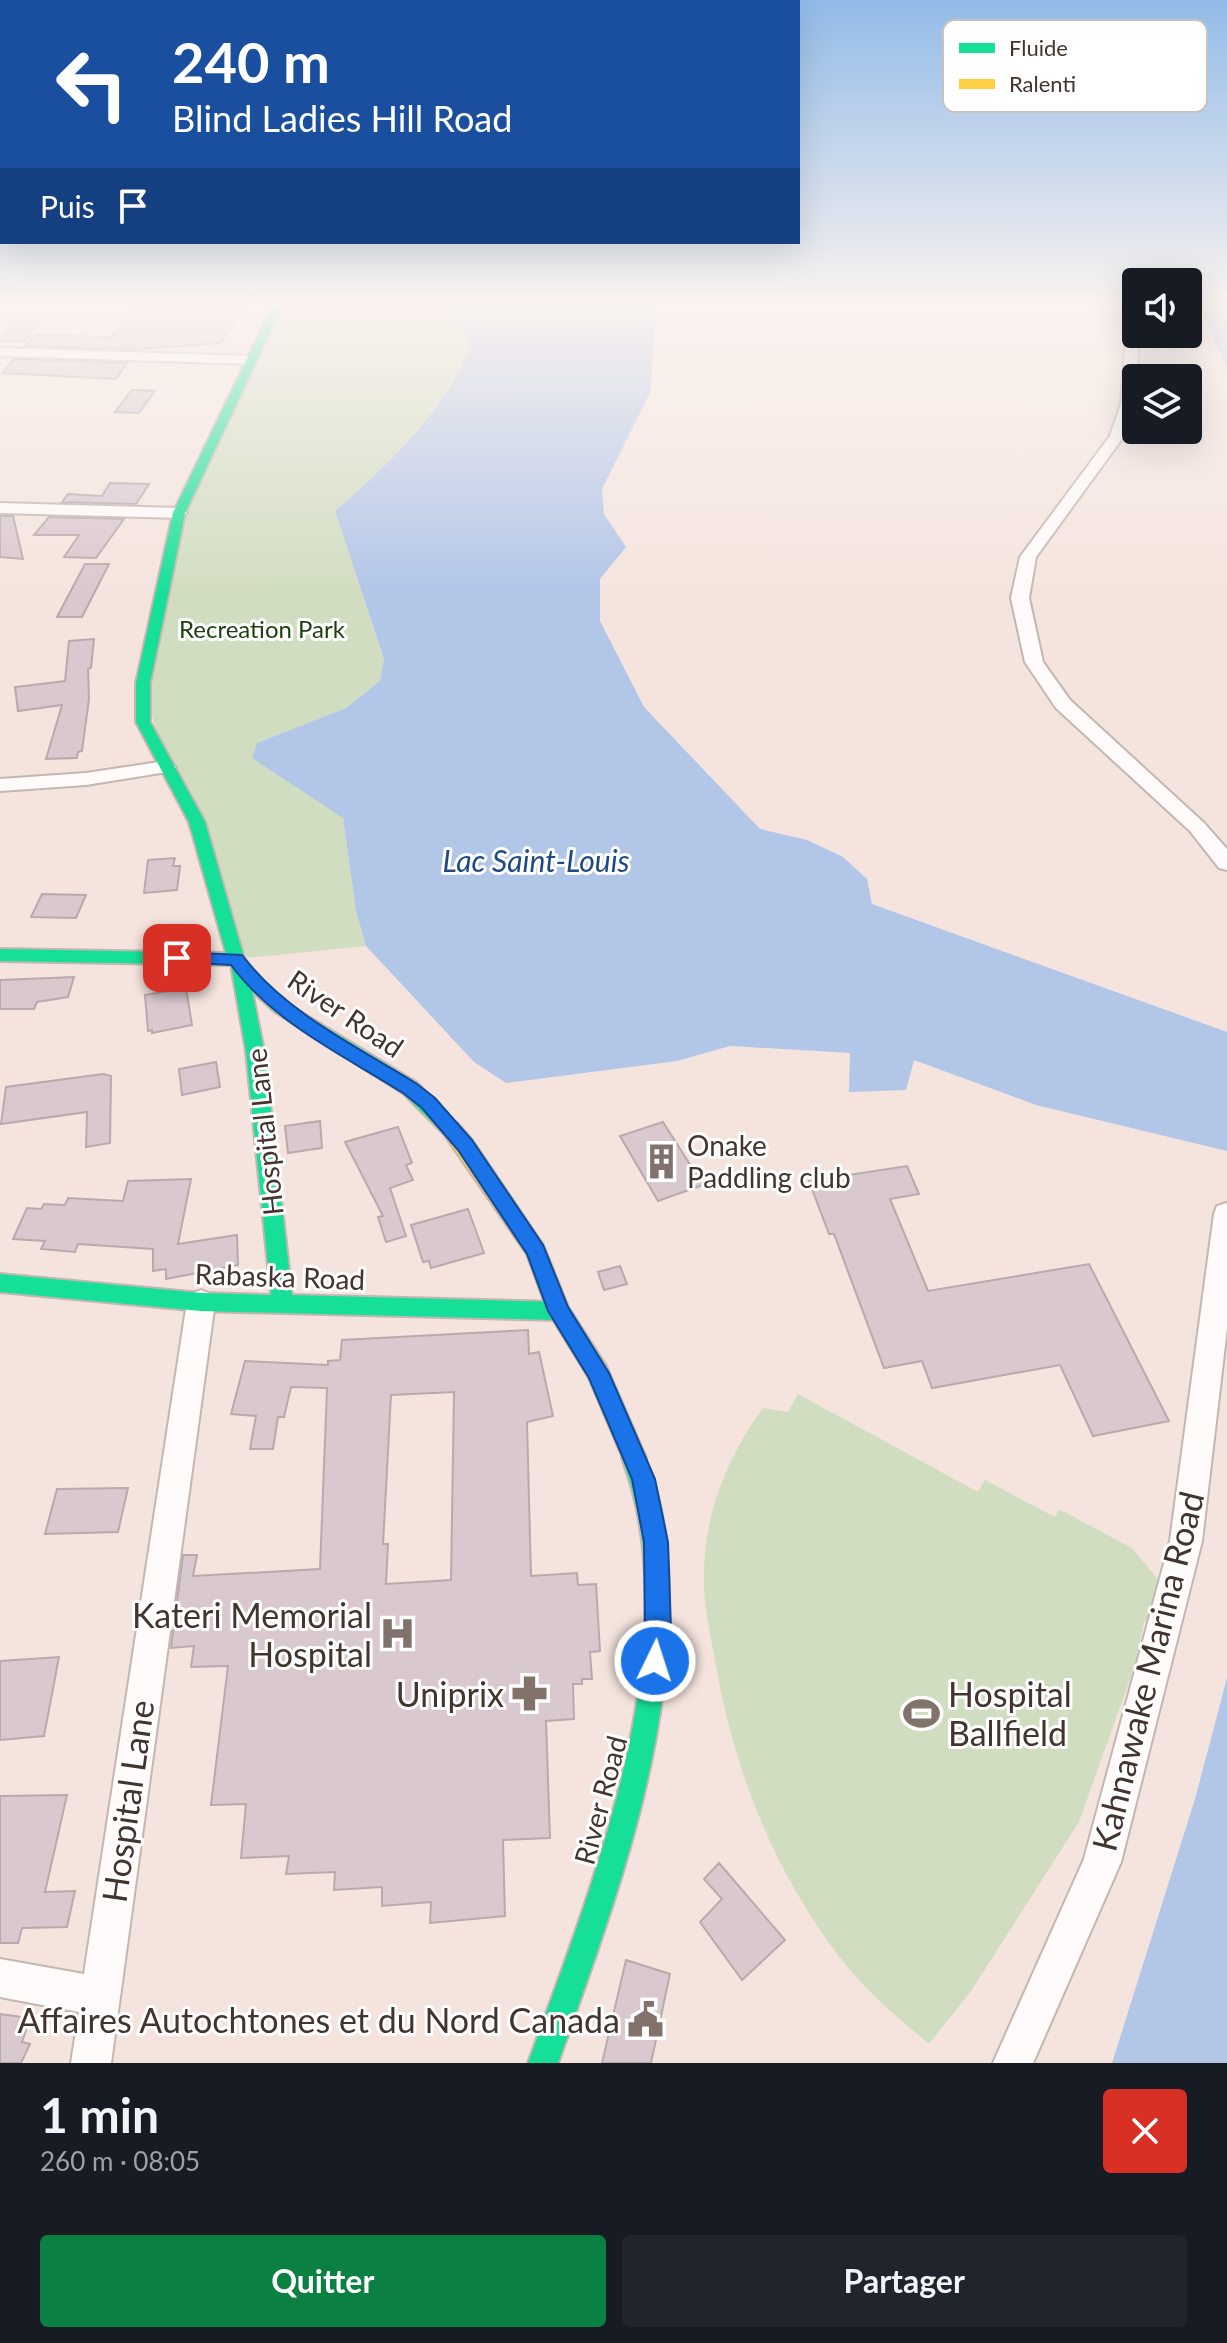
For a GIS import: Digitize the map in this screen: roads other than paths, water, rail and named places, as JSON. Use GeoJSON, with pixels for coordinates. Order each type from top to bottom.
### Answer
{"type":"FeatureCollection","features":[{"type":"Feature","properties":{"kind":"street","name":"River Road"},"geometry":{"type":"LineString","coordinates":[[231,401],[179,513],[143,683],[143,722],[197,822],[236,959],[254,983],[280,1007],[410,1088],[444,1120],[465,1145],[536,1251],[559,1311],[598,1373],[643,1479],[656,1542],[658,1630],[648,1724],[622,1838],[543,2063]]}},
{"type":"Feature","properties":{"kind":"street"},"geometry":{"type":"LineString","coordinates":[[1128,401],[1117,436],[1028,557],[1020,598],[1034,662],[1063,704],[1197,827],[1227,863]]}},
{"type":"Feature","properties":{"kind":"street"},"geometry":{"type":"LineString","coordinates":[[0,508],[179,513]]}},
{"type":"Feature","properties":{"kind":"street"},"geometry":{"type":"LineString","coordinates":[[0,785],[86,779],[166,767]]}},
{"type":"Feature","properties":{"kind":"street"},"geometry":{"type":"LineString","coordinates":[[0,955],[236,959]]}},
{"type":"Feature","properties":{"kind":"street","name":"Hospital Lane"},"geometry":{"type":"LineString","coordinates":[[236,959],[248,1005],[264,1107],[283,1306]]}},
{"type":"Feature","properties":{"kind":"street","name":"Kahnawake Marina Road"},"geometry":{"type":"LineString","coordinates":[[1013,2063],[1102,1862],[1186,1541],[1227,1214]]}},
{"type":"Feature","properties":{"kind":"street","name":"Rabaska Road"},"geometry":{"type":"LineString","coordinates":[[0,1283],[201,1302],[559,1311]]}},
{"type":"Feature","properties":{"kind":"street","name":"Hospital Lane"},"geometry":{"type":"LineString","coordinates":[[91,2063],[201,1302]]}},
{"type":"Feature","properties":{"kind":"street"},"geometry":{"type":"LineString","coordinates":[[0,1978],[99,1996]]}},
{"type":"Feature","properties":{"kind":"water","name":"Lac Saint-Louis"},"geometry":{"type":"Polygon","coordinates":[[[440,401],[646,401],[602,489],[604,514],[626,547],[600,579],[600,621],[644,707],[760,829],[807,840],[843,857],[867,879],[872,904],[1227,1032],[1227,1151],[1036,1105],[914,1060],[906,1090],[849,1092],[850,1053],[730,1046],[677,1061],[506,1083],[474,1062],[366,946],[356,911],[343,818],[252,758],[257,743],[346,708],[380,681],[384,659],[335,511],[395,455],[440,401]]]}},
{"type":"Feature","properties":{"kind":"water"},"geometry":{"type":"Polygon","coordinates":[[[1227,1678],[1227,2063],[1112,2063],[1195,1799],[1227,1678]]]}},
{"type":"Feature","properties":{"kind":"place","name":"Onake Paddling club"},"geometry":{"type":"Point","coordinates":[661,1161]}},
{"type":"Feature","properties":{"kind":"place","name":"Kateri Memorial Hospital"},"geometry":{"type":"Point","coordinates":[398,1634]}},
{"type":"Feature","properties":{"kind":"place","name":"Uniprix"},"geometry":{"type":"Point","coordinates":[530,1693]}},
{"type":"Feature","properties":{"kind":"place","name":"Hospital Ballfield"},"geometry":{"type":"Point","coordinates":[922,1713]}},
{"type":"Feature","properties":{"kind":"place","name":"Affaires Autochtones et du Nord Canada"},"geometry":{"type":"Point","coordinates":[646,2019]}},
{"type":"Feature","properties":{"kind":"park label","name":"Recreation Park"},"geometry":{"type":"Point","coordinates":[262,628]}}]}
